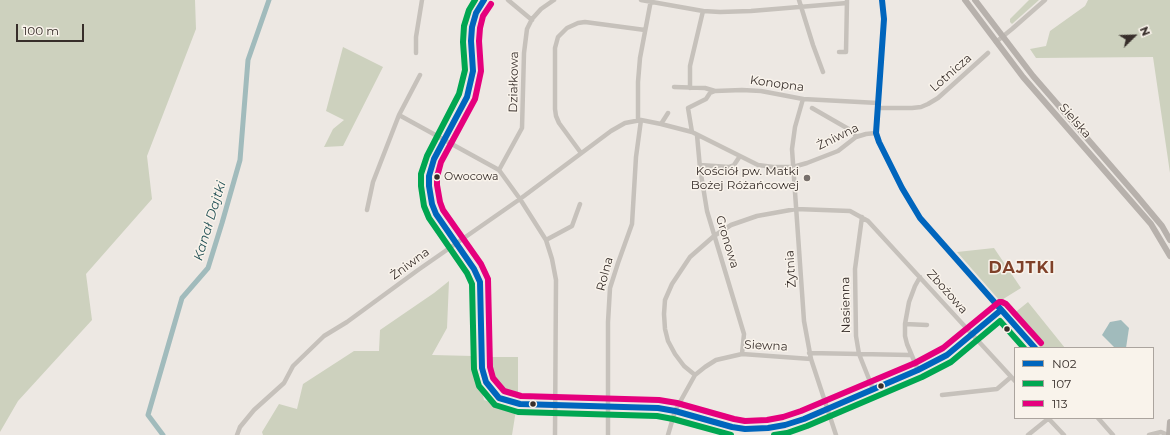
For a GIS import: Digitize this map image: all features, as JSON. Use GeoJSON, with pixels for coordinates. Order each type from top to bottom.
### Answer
{"type":"FeatureCollection","features":[{"type":"Feature","properties":{"kind":"main road","name":"Sielska"},"geometry":{"type":"LineString","coordinates":[[975,0],[1002,37],[1063,112],[1138,196],[1162,226],[1170,240]]}},
{"type":"Feature","properties":{"kind":"main road","name":"Sielska"},"geometry":{"type":"LineString","coordinates":[[965,1],[1041,99],[1151,224],[1170,256]]}},
{"type":"Feature","properties":{"kind":"main road"},"geometry":{"type":"LineString","coordinates":[[1168,435],[1170,422]]}},
{"type":"Feature","properties":{"kind":"street"},"geometry":{"type":"LineString","coordinates":[[416,54],[416,37],[422,0]]}},
{"type":"Feature","properties":{"kind":"street"},"geometry":{"type":"LineString","coordinates":[[484,0],[476,13],[472,27],[470,41],[472,71],[467,97],[434,159],[429,176],[429,186],[432,204],[436,214],[474,269],[480,282],[481,361],[483,375],[486,382],[499,398],[520,404],[658,408],[675,411],[732,427],[754,429],[768,428],[791,423],[918,370],[947,355],[1001,310]]}},
{"type":"Feature","properties":{"kind":"street"},"geometry":{"type":"LineString","coordinates":[[508,0],[532,20]]}},
{"type":"Feature","properties":{"kind":"street","name":"Działkowa"},"geometry":{"type":"LineString","coordinates":[[499,170],[522,128],[525,36],[527,29],[541,9],[554,0]]}},
{"type":"Feature","properties":{"kind":"street"},"geometry":{"type":"LineString","coordinates":[[641,0],[703,11],[720,12],[800,7],[847,2],[846,52],[839,52]]}},
{"type":"Feature","properties":{"kind":"street"},"geometry":{"type":"LineString","coordinates":[[799,0],[800,7],[823,72]]}},
{"type":"Feature","properties":{"kind":"street"},"geometry":{"type":"LineString","coordinates":[[882,0],[884,19],[876,133],[885,156],[912,206],[924,223],[1034,347]]}},
{"type":"Feature","properties":{"kind":"street"},"geometry":{"type":"LineString","coordinates":[[996,42],[1045,0]]}},
{"type":"Feature","properties":{"kind":"street","name":"Rolna"},"geometry":{"type":"LineString","coordinates":[[608,435],[608,329],[610,288],[632,224],[640,120],[639,70],[651,1]]}},
{"type":"Feature","properties":{"kind":"street"},"geometry":{"type":"LineString","coordinates":[[690,88],[690,66],[703,11]]}},
{"type":"Feature","properties":{"kind":"street"},"geometry":{"type":"LineString","coordinates":[[581,153],[559,123],[556,116],[555,48],[558,37],[567,28],[578,23],[586,22],[646,30]]}},
{"type":"Feature","properties":{"kind":"street","name":"Lotnicza"},"geometry":{"type":"LineString","coordinates":[[878,106],[912,108],[928,104],[938,98],[988,53]]}},
{"type":"Feature","properties":{"kind":"street"},"geometry":{"type":"LineString","coordinates":[[367,210],[374,182],[400,115],[420,75]]}},
{"type":"Feature","properties":{"kind":"street","name":"Konopna"},"geometry":{"type":"LineString","coordinates":[[674,87],[705,88],[715,91],[762,91],[803,98],[878,106]]}},
{"type":"Feature","properties":{"kind":"street"},"geometry":{"type":"LineString","coordinates":[[692,132],[688,108],[706,99],[715,91]]}},
{"type":"Feature","properties":{"kind":"street","name":"Żytnia"},"geometry":{"type":"LineString","coordinates":[[803,98],[795,127],[792,149],[804,320],[809,352],[836,435]]}},
{"type":"Feature","properties":{"kind":"street"},"geometry":{"type":"LineString","coordinates":[[812,108],[852,131],[856,138]]}},
{"type":"Feature","properties":{"kind":"street"},"geometry":{"type":"LineString","coordinates":[[661,124],[668,113]]}},
{"type":"Feature","properties":{"kind":"street"},"geometry":{"type":"LineString","coordinates":[[400,115],[444,138],[499,170],[520,199],[546,240],[552,259],[556,280],[555,435]]}},
{"type":"Feature","properties":{"kind":"street","name":"Żniwna"},"geometry":{"type":"LineString","coordinates":[[237,435],[240,427],[254,410],[284,383],[293,366],[324,336],[347,322],[456,243],[520,199],[611,131],[625,123],[640,120],[692,132],[758,165],[773,167],[793,167],[838,151],[856,138],[866,134],[876,133]]}},
{"type":"Feature","properties":{"kind":"street","name":"Gronowa"},"geometry":{"type":"LineString","coordinates":[[697,135],[707,211],[744,334],[742,354]]}},
{"type":"Feature","properties":{"kind":"street"},"geometry":{"type":"LineString","coordinates":[[700,165],[729,167],[734,165],[740,156]]}},
{"type":"Feature","properties":{"kind":"street"},"geometry":{"type":"LineString","coordinates":[[546,240],[572,226],[580,204]]}},
{"type":"Feature","properties":{"kind":"street"},"geometry":{"type":"LineString","coordinates":[[695,375],[684,366],[668,341],[664,314],[666,300],[672,284],[681,268],[690,257],[714,236],[743,220],[757,216],[796,209],[850,211],[862,217]]}},
{"type":"Feature","properties":{"kind":"street","name":"Zbożowa"},"geometry":{"type":"LineString","coordinates":[[862,217],[868,221],[1013,379]]}},
{"type":"Feature","properties":{"kind":"street","name":"Nasienna"},"geometry":{"type":"LineString","coordinates":[[862,217],[855,269],[856,336],[859,354],[873,389]]}},
{"type":"Feature","properties":{"kind":"street"},"geometry":{"type":"LineString","coordinates":[[918,370],[910,355],[905,336],[905,324],[911,297],[920,277]]}},
{"type":"Feature","properties":{"kind":"street"},"geometry":{"type":"LineString","coordinates":[[905,324],[927,325]]}},
{"type":"Feature","properties":{"kind":"street"},"geometry":{"type":"LineString","coordinates":[[809,352],[910,355]]}},
{"type":"Feature","properties":{"kind":"street","name":"Siewna"},"geometry":{"type":"LineString","coordinates":[[668,435],[675,411],[695,375],[716,360],[742,354],[748,356],[811,359]]}},
{"type":"Feature","properties":{"kind":"street"},"geometry":{"type":"LineString","coordinates":[[942,395],[997,389],[1013,379]]}},
{"type":"Feature","properties":{"kind":"street"},"geometry":{"type":"LineString","coordinates":[[1028,435],[1048,419]]}},
{"type":"Feature","properties":{"kind":"street"},"geometry":{"type":"LineString","coordinates":[[1050,419],[1064,435]]}},
{"type":"Feature","properties":{"kind":"street"},"geometry":{"type":"LineString","coordinates":[[1099,419],[1113,435]]}},
{"type":"Feature","properties":{"kind":"street"},"geometry":{"type":"LineString","coordinates":[[1149,435],[1161,432],[1168,435]]}},
{"type":"Feature","properties":{"kind":"green space"},"geometry":{"type":"Polygon","coordinates":[[[0,0],[195,0],[196,29],[147,156],[152,199],[86,274],[92,320],[18,401],[0,432],[0,0]]]}},
{"type":"Feature","properties":{"kind":"green space"},"geometry":{"type":"Polygon","coordinates":[[[1029,0],[1039,0],[1012,24],[1010,19],[1029,0]]]}},
{"type":"Feature","properties":{"kind":"green space"},"geometry":{"type":"Polygon","coordinates":[[[1088,0],[1170,0],[1170,173],[1153,57],[1036,58],[1030,49],[1046,46],[1050,31],[1085,6],[1088,0]]]}},
{"type":"Feature","properties":{"kind":"green space"},"geometry":{"type":"Polygon","coordinates":[[[343,47],[383,67],[343,146],[324,147],[333,129],[344,120],[326,111],[343,47]]]}},
{"type":"Feature","properties":{"kind":"green space"},"geometry":{"type":"Polygon","coordinates":[[[994,248],[1021,288],[1000,301],[957,252],[994,248]]]}},
{"type":"Feature","properties":{"kind":"green space"},"geometry":{"type":"Polygon","coordinates":[[[449,281],[447,328],[432,355],[473,356],[484,400],[516,410],[512,435],[263,435],[262,432],[279,404],[297,409],[303,384],[354,351],[379,351],[380,330],[449,281]]]}},
{"type":"Feature","properties":{"kind":"green space"},"geometry":{"type":"Polygon","coordinates":[[[1028,302],[1064,347],[1040,347],[1012,315],[1028,302]]]}},
{"type":"Feature","properties":{"kind":"green space"},"geometry":{"type":"Polygon","coordinates":[[[488,357],[518,357],[518,395],[505,393],[492,379],[488,357]]]}},
{"type":"Feature","properties":{"kind":"water"},"geometry":{"type":"Polygon","coordinates":[[[1121,320],[1129,328],[1126,347],[1114,347],[1102,335],[1110,322],[1121,320]]]}},
{"type":"Feature","properties":{"kind":"waterway","name":"Kanał Dajtki"},"geometry":{"type":"LineString","coordinates":[[163,435],[148,415],[182,298],[208,268],[222,223],[240,160],[248,60],[269,0]]}},
{"type":"Feature","properties":{"kind":"transit line","name":"107"},"geometry":{"type":"LineString","coordinates":[[475,0],[469,10],[464,26],[463,42],[465,70],[459,94],[427,156],[421,174],[421,186],[424,206],[429,218],[467,273],[472,284],[474,369],[479,386],[495,405],[518,412],[657,416],[731,435]]}},
{"type":"Feature","properties":{"kind":"transit line","name":"N02"},"geometry":{"type":"LineString","coordinates":[[484,0],[476,13],[472,27],[471,41],[473,71],[467,97],[434,159],[429,176],[429,186],[432,204],[436,214],[474,269],[480,282],[482,368],[486,382],[499,398],[520,404],[658,408],[675,411],[732,427],[745,429],[768,428],[785,425],[804,419],[918,370],[947,355],[1001,310]]}},
{"type":"Feature","properties":{"kind":"transit line","name":"N02"},"geometry":{"type":"LineString","coordinates":[[882,0],[884,19],[876,133],[879,142],[902,188],[920,218],[1034,347]]}},
{"type":"Feature","properties":{"kind":"transit line","name":"113"},"geometry":{"type":"LineString","coordinates":[[491,4],[483,16],[480,28],[479,41],[481,71],[475,99],[441,162],[437,177],[437,185],[443,210],[481,264],[488,279],[490,367],[493,378],[504,391],[521,396],[659,400],[677,403],[734,419],[745,421],[767,420],[801,411],[915,363],[943,348],[999,302],[1006,304],[1041,343]]}},
{"type":"Feature","properties":{"kind":"transit line","name":"107"},"geometry":{"type":"LineString","coordinates":[[774,435],[787,433],[807,426],[922,377],[951,362],[1000,321],[1023,347]]}},
{"type":"Feature","properties":{"kind":"place","name":"Owocowa"},"geometry":{"type":"Point","coordinates":[437,177]}},
{"type":"Feature","properties":{"kind":"place","name":"Kościół pw. Matki Bożej Różańcowej"},"geometry":{"type":"Point","coordinates":[807,178]}},
{"type":"Feature","properties":{"kind":"district","name":"DAJTKI"},"geometry":{"type":"Point","coordinates":[1022,268]}}]}
